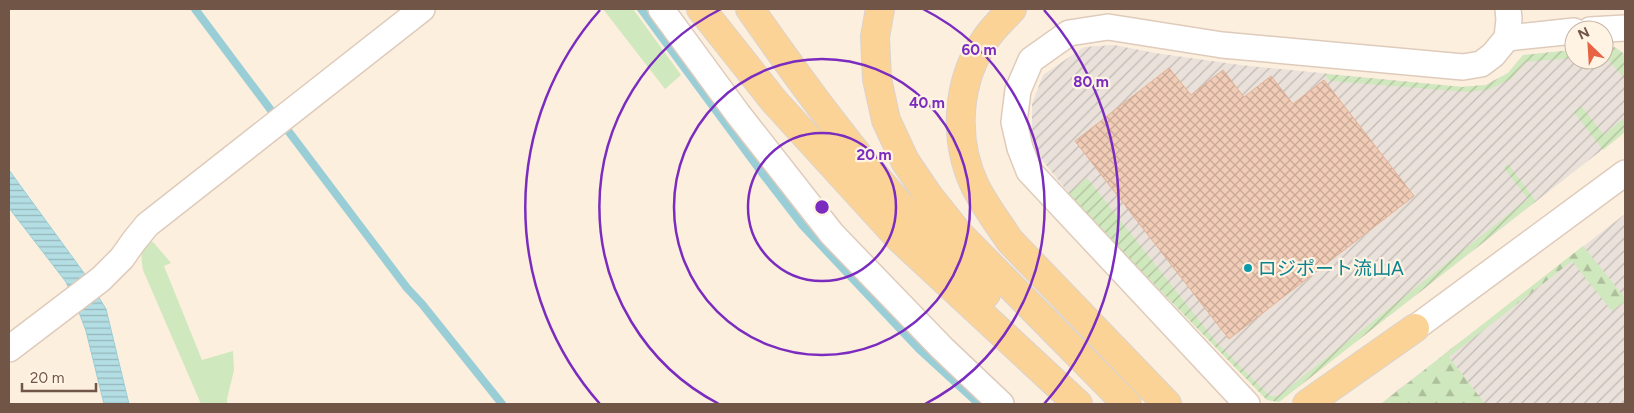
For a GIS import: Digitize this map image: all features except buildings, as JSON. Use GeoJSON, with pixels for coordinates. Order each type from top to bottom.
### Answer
{"type":"FeatureCollection","features":[{"type":"Feature","properties":{"kind":"main road"},"geometry":{"type":"LineString","coordinates":[[701,9],[774,101],[898,237],[1078,404]]}},
{"type":"Feature","properties":{"kind":"main road"},"geometry":{"type":"LineString","coordinates":[[750,9],[856,153],[917,224],[1094,404]]}},
{"type":"Feature","properties":{"kind":"main road"},"geometry":{"type":"LineString","coordinates":[[880,9],[875,36],[877,79],[886,120],[905,161],[928,195],[960,235],[1127,404]]}},
{"type":"Feature","properties":{"kind":"main road"},"geometry":{"type":"LineString","coordinates":[[1012,9],[987,38],[972,64],[963,94],[960,122],[964,153],[975,186],[1010,241],[1167,404]]}},
{"type":"Feature","properties":{"kind":"main road"},"geometry":{"type":"LineString","coordinates":[[1307,404],[1415,328]]}},
{"type":"Feature","properties":{"kind":"main road"},"geometry":{"type":"LineString","coordinates":[[1338,404],[1415,328]]}},
{"type":"Feature","properties":{"kind":"street"},"geometry":{"type":"LineString","coordinates":[[9,349],[101,279],[122,258],[134,240],[148,225],[422,9]]}},
{"type":"Feature","properties":{"kind":"street"},"geometry":{"type":"LineString","coordinates":[[661,9],[738,114],[832,234],[922,328],[1001,404]]}},
{"type":"Feature","properties":{"kind":"street"},"geometry":{"type":"LineString","coordinates":[[1247,404],[1030,172],[1020,148],[1014,122],[1018,90],[1031,60],[1068,34],[1108,27],[1222,45],[1462,67],[1481,64],[1507,38],[1508,9]]}},
{"type":"Feature","properties":{"kind":"street"},"geometry":{"type":"LineString","coordinates":[[1507,38],[1564,32]]}},
{"type":"Feature","properties":{"kind":"street"},"geometry":{"type":"LineString","coordinates":[[1415,328],[1625,173]]}},
{"type":"Feature","properties":{"kind":"shaded area"},"geometry":{"type":"Polygon","coordinates":[[[1114,45],[1240,65],[1462,87],[1486,85],[1508,73],[1523,55],[1564,51],[1564,70],[1614,70],[1614,47],[1625,55],[1625,132],[1279,402],[1267,400],[1085,213],[1042,160],[1034,142],[1032,104],[1043,75],[1084,47],[1114,45]]]}},
{"type":"Feature","properties":{"kind":"shaded area"},"geometry":{"type":"Polygon","coordinates":[[[1625,214],[1625,404],[1381,404],[1398,390],[1625,214]]]}},
{"type":"Feature","properties":{"kind":"green space"},"geometry":{"type":"Polygon","coordinates":[[[603,9],[633,9],[681,75],[665,89],[603,9]]]}},
{"type":"Feature","properties":{"kind":"green space"},"geometry":{"type":"Polygon","coordinates":[[[1614,47],[1624,56],[1625,79],[1614,66],[1614,47]]]}},
{"type":"Feature","properties":{"kind":"green space"},"geometry":{"type":"Polygon","coordinates":[[[1564,51],[1564,59],[1525,62],[1511,79],[1490,89],[1469,92],[1330,81],[1324,74],[1462,87],[1486,85],[1508,73],[1523,55],[1564,51]]]}},
{"type":"Feature","properties":{"kind":"green space"},"geometry":{"type":"Polygon","coordinates":[[[1581,106],[1604,135],[1625,117],[1625,132],[1603,150],[1574,112],[1581,106]]]}},
{"type":"Feature","properties":{"kind":"green space"},"geometry":{"type":"Polygon","coordinates":[[[1508,164],[1536,201],[1279,402],[1267,400],[1085,213],[1069,193],[1087,178],[1217,343],[1270,396],[1278,396],[1528,199],[1504,168],[1508,164]]]}},
{"type":"Feature","properties":{"kind":"green space"},"geometry":{"type":"Polygon","coordinates":[[[147,240],[153,242],[171,263],[164,266],[202,360],[233,351],[234,370],[227,404],[201,404],[143,270],[142,254],[147,240]]]}},
{"type":"Feature","properties":{"kind":"green space"},"geometry":{"type":"Polygon","coordinates":[[[1583,246],[1625,298],[1625,301],[1612,311],[1572,261],[1449,357],[1485,404],[1381,404],[1583,246]]]}},
{"type":"Feature","properties":{"kind":"water"},"geometry":{"type":"Polygon","coordinates":[[[9,170],[84,273],[106,309],[129,404],[104,404],[86,331],[66,282],[9,208],[9,170]]]}},
{"type":"Feature","properties":{"kind":"waterway"},"geometry":{"type":"LineString","coordinates":[[195,9],[276,117]]}},
{"type":"Feature","properties":{"kind":"waterway"},"geometry":{"type":"LineString","coordinates":[[641,9],[803,226],[919,349],[979,404]]}},
{"type":"Feature","properties":{"kind":"waterway"},"geometry":{"type":"LineString","coordinates":[[283,124],[407,288],[502,404]]}},
{"type":"Feature","properties":{"kind":"place","name":"ロジポート流山A"},"geometry":{"type":"Point","coordinates":[1248,268]}}]}
